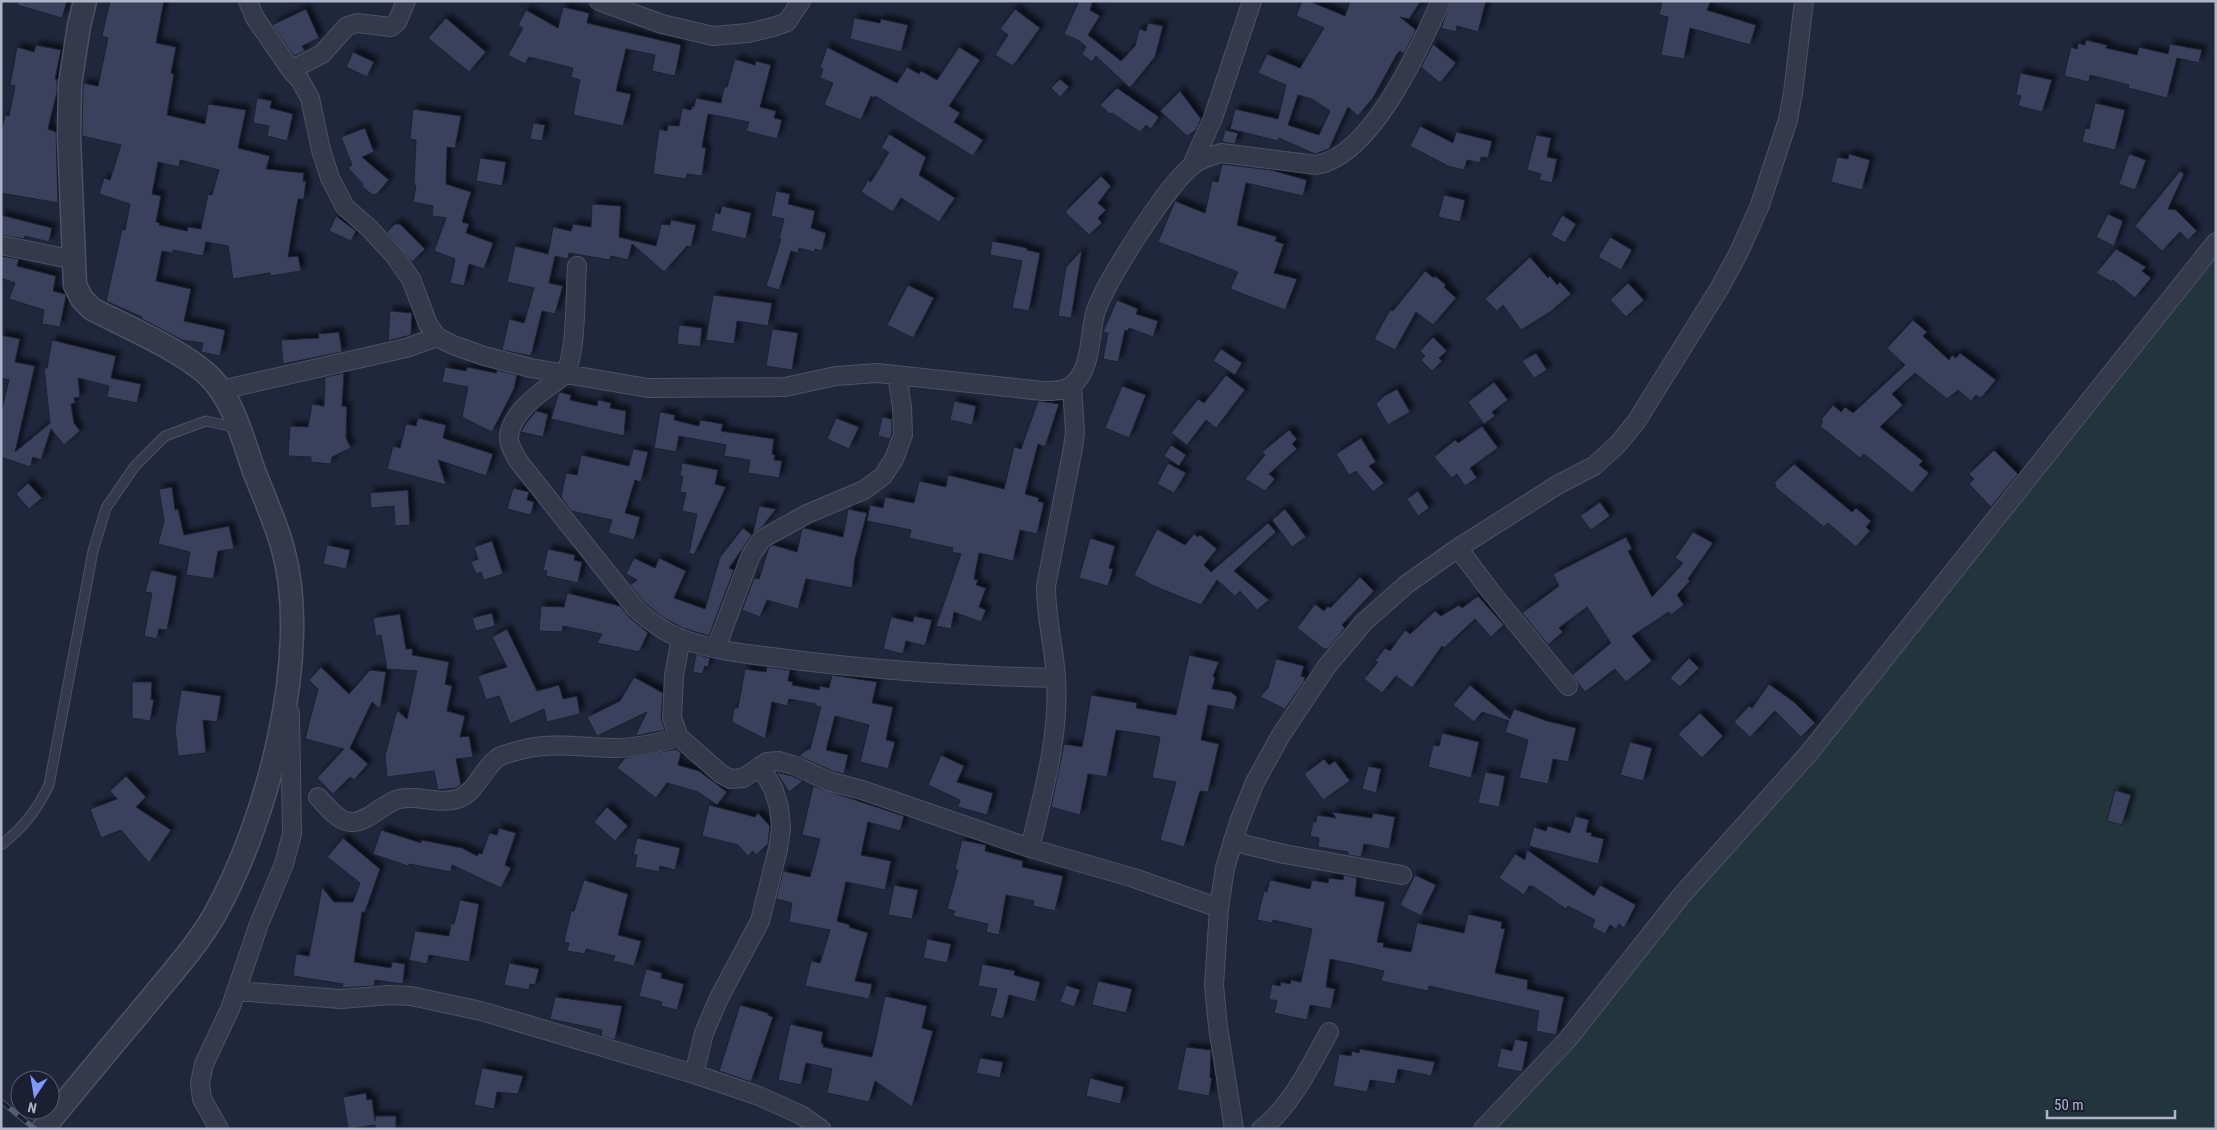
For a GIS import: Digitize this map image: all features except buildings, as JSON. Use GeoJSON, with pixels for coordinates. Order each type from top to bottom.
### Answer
{"type":"FeatureCollection","features":[{"type":"Feature","properties":{"kind":"street"},"geometry":{"type":"LineString","coordinates":[[85,1],[70,84],[69,136],[75,285],[82,299],[92,309],[196,365],[221,390],[238,428],[284,550],[292,601],[290,662],[292,834],[284,864],[259,924],[230,1009],[204,1064],[200,1083],[202,1099],[219,1129]]}},
{"type":"Feature","properties":{"kind":"street"},"geometry":{"type":"LineString","coordinates":[[248,1],[255,18],[300,80],[310,98],[315,130],[330,178],[345,206],[370,228],[394,255],[411,279],[428,324],[437,337],[484,356],[565,374],[648,388],[785,388],[858,373],[897,374],[1043,391],[1072,386],[1083,371],[1095,313],[1102,294],[1158,208],[1192,165],[1213,118],[1252,1]]}},
{"type":"Feature","properties":{"kind":"street"},"geometry":{"type":"LineString","coordinates":[[291,70],[322,54],[347,26],[357,23],[391,27],[397,22],[406,1]]}},
{"type":"Feature","properties":{"kind":"street"},"geometry":{"type":"LineString","coordinates":[[599,1],[662,24],[713,36],[748,33],[787,22],[801,1]]}},
{"type":"Feature","properties":{"kind":"street"},"geometry":{"type":"LineString","coordinates":[[1192,165],[1207,156],[1221,153],[1316,165],[1329,162],[1341,155],[1366,134],[1386,105],[1441,1]]}},
{"type":"Feature","properties":{"kind":"street"},"geometry":{"type":"LineString","coordinates":[[1234,1129],[1218,1027],[1214,985],[1219,908],[1224,868],[1255,782],[1266,760],[1327,666],[1364,622],[1407,584],[1458,548],[1559,484],[1594,466],[1618,444],[1636,422],[1656,392],[1739,252],[1760,205],[1788,120],[1804,1]]}},
{"type":"Feature","properties":{"kind":"street"},"geometry":{"type":"LineString","coordinates":[[1483,1129],[1568,1039],[1681,896],[1809,753],[2216,242]]}},
{"type":"Feature","properties":{"kind":"street"},"geometry":{"type":"LineString","coordinates":[[1,245],[75,260]]}},
{"type":"Feature","properties":{"kind":"street"},"geometry":{"type":"LineString","coordinates":[[577,266],[573,341],[565,374],[529,403],[517,418],[510,433],[511,448],[519,462],[636,609],[654,625],[681,638],[716,648],[761,656],[872,669],[956,676],[1056,678]]}},
{"type":"Feature","properties":{"kind":"street"},"geometry":{"type":"LineString","coordinates":[[221,390],[406,348],[437,337]]}},
{"type":"Feature","properties":{"kind":"street"},"geometry":{"type":"LineString","coordinates":[[716,648],[751,555],[762,538],[807,514],[864,490],[883,476],[894,459],[903,435],[902,407],[897,374]]}},
{"type":"Feature","properties":{"kind":"street"},"geometry":{"type":"LineString","coordinates":[[1030,848],[1043,796],[1053,739],[1056,678],[1047,618],[1046,586],[1073,448],[1075,432],[1072,386]]}},
{"type":"Feature","properties":{"kind":"street"},"geometry":{"type":"LineString","coordinates":[[1458,548],[1496,599],[1568,686]]}},
{"type":"Feature","properties":{"kind":"street"},"geometry":{"type":"LineString","coordinates":[[681,638],[674,676],[672,718],[679,737],[721,774],[730,779],[743,778],[760,766],[773,761],[796,766],[828,781],[862,790],[1030,848],[1134,878],[1219,908]]}},
{"type":"Feature","properties":{"kind":"street"},"geometry":{"type":"LineString","coordinates":[[43,1129],[170,976],[213,917],[238,870],[257,821],[279,735],[290,662]]}},
{"type":"Feature","properties":{"kind":"street"},"geometry":{"type":"LineString","coordinates":[[318,797],[331,811],[342,819],[351,822],[359,820],[398,799],[414,798],[434,801],[459,798],[470,792],[498,758],[522,749],[557,746],[639,747],[679,737]]}},
{"type":"Feature","properties":{"kind":"street"},"geometry":{"type":"LineString","coordinates":[[694,1074],[704,1033],[760,922],[778,849],[781,828],[779,807],[773,788],[760,766]]}},
{"type":"Feature","properties":{"kind":"street"},"geometry":{"type":"LineString","coordinates":[[1233,840],[1247,846],[1284,854],[1402,874]]}},
{"type":"Feature","properties":{"kind":"street"},"geometry":{"type":"LineString","coordinates":[[236,991],[342,999],[390,995],[411,996],[506,1018],[694,1074],[758,1096],[801,1115],[821,1129]]}},
{"type":"Feature","properties":{"kind":"street"},"geometry":{"type":"LineString","coordinates":[[1261,1129],[1294,1091],[1329,1032]]}},
{"type":"Feature","properties":{"kind":"lane"},"geometry":{"type":"LineString","coordinates":[[1,845],[18,833],[36,810],[49,785],[93,551],[106,508],[135,466],[165,436],[206,421],[238,428]]}},
{"type":"Feature","properties":{"kind":"shaded area"},"geometry":{"type":"Polygon","coordinates":[[[2216,254],[2216,1129],[1494,1129],[1687,901],[2216,254]]]}},
{"type":"Feature","properties":{"kind":"railway"},"geometry":{"type":"LineString","coordinates":[[1,1101],[35,1129]]}}]}
